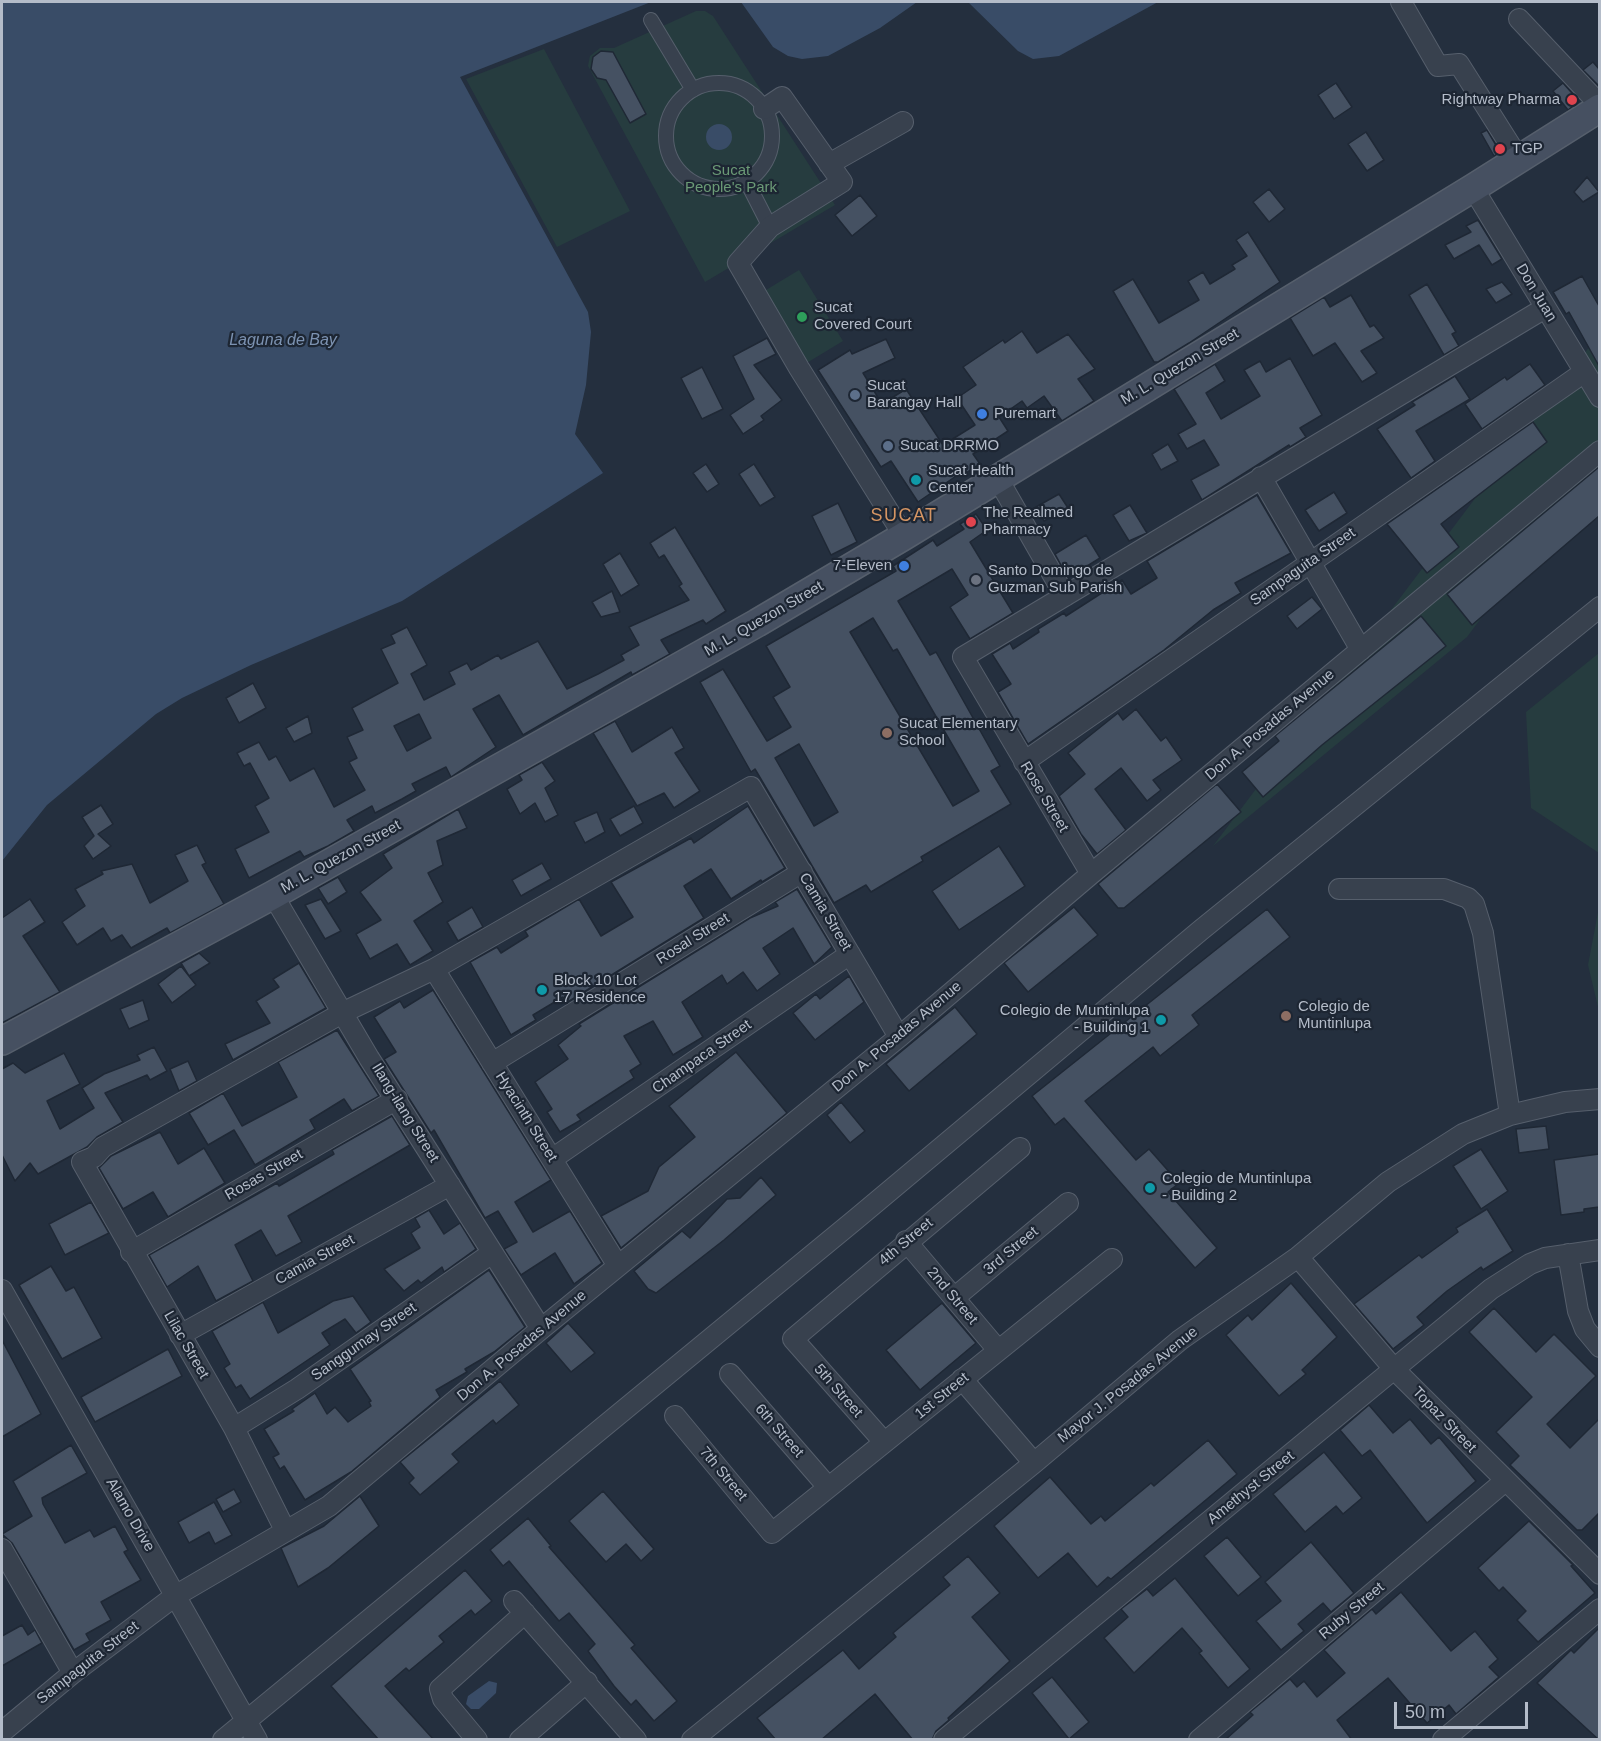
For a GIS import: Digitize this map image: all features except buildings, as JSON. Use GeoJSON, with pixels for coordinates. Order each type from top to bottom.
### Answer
{"type":"FeatureCollection","features":[{"type":"Feature","properties":{"kind":"main road","name":"M. L. Quezon Street"},"geometry":{"type":"LineString","coordinates":[[2,1041],[273,895],[757,624],[1473,188],[1599,106]]}},
{"type":"Feature","properties":{"kind":"street"},"geometry":{"type":"LineString","coordinates":[[1401,2],[1438,66],[1459,64],[1519,159]]}},
{"type":"Feature","properties":{"kind":"street"},"geometry":{"type":"LineString","coordinates":[[1519,19],[1599,106]]}},
{"type":"Feature","properties":{"kind":"street"},"geometry":{"type":"LineString","coordinates":[[651,20],[693,90]]}},
{"type":"Feature","properties":{"kind":"street"},"geometry":{"type":"LineString","coordinates":[[713,84],[737,86],[757,99],[764,109],[772,131],[772,143],[764,165],[747,182],[725,189],[702,186],[691,181],[674,164],[667,142],[669,118],[674,107],[693,90],[713,84]]}},
{"type":"Feature","properties":{"kind":"street"},"geometry":{"type":"LineString","coordinates":[[764,109],[782,97],[842,182],[770,227],[738,263],[799,368],[904,536]]}},
{"type":"Feature","properties":{"kind":"street"},"geometry":{"type":"LineString","coordinates":[[829,164],[903,122]]}},
{"type":"Feature","properties":{"kind":"street"},"geometry":{"type":"LineString","coordinates":[[747,182],[770,227]]}},
{"type":"Feature","properties":{"kind":"street","name":"Don Juan"},"geometry":{"type":"LineString","coordinates":[[1473,188],[1599,397]]}},
{"type":"Feature","properties":{"kind":"street"},"geometry":{"type":"LineString","coordinates":[[998,479],[1065,596],[1545,308]]}},
{"type":"Feature","properties":{"kind":"street","name":"Sampaguita Street"},"geometry":{"type":"LineString","coordinates":[[1024,762],[1584,373]]}},
{"type":"Feature","properties":{"kind":"street","name":"Don A. Posadas Avenue"},"geometry":{"type":"LineString","coordinates":[[175,1596],[329,1506],[541,1329],[899,1037],[1599,451]]}},
{"type":"Feature","properties":{"kind":"street"},"geometry":{"type":"LineString","coordinates":[[1261,477],[1361,650]]}},
{"type":"Feature","properties":{"kind":"street","name":"Rose Street"},"geometry":{"type":"LineString","coordinates":[[1065,596],[963,657],[1091,874]]}},
{"type":"Feature","properties":{"kind":"street"},"geometry":{"type":"LineString","coordinates":[[223,1740],[856,1219],[1201,930],[1599,606]]}},
{"type":"Feature","properties":{"kind":"street","name":"Camia Street"},"geometry":{"type":"LineString","coordinates":[[434,969],[751,787],[899,1037]]}},
{"type":"Feature","properties":{"kind":"street","name":"Rosal Street"},"geometry":{"type":"LineString","coordinates":[[492,1063],[802,872]]}},
{"type":"Feature","properties":{"kind":"street"},"geometry":{"type":"LineString","coordinates":[[1339,889],[1444,889],[1468,898],[1474,904],[1482,933],[1510,1115]]}},
{"type":"Feature","properties":{"kind":"street","name":"Ilang-ilang Street"},"geometry":{"type":"LineString","coordinates":[[273,895],[344,1012],[369,1058],[541,1329]]}},
{"type":"Feature","properties":{"kind":"street","name":"Champaca Street"},"geometry":{"type":"LineString","coordinates":[[552,1159],[850,954]]}},
{"type":"Feature","properties":{"kind":"street"},"geometry":{"type":"LineString","coordinates":[[344,1012],[434,969]]}},
{"type":"Feature","properties":{"kind":"street","name":"Hyacinth Street"},"geometry":{"type":"LineString","coordinates":[[434,969],[618,1266]]}},
{"type":"Feature","properties":{"kind":"street","name":"Lilac Street"},"geometry":{"type":"LineString","coordinates":[[285,1530],[234,1428],[131,1252],[82,1162],[94,1157],[103,1147],[344,1012]]}},
{"type":"Feature","properties":{"kind":"street","name":"Rosas Street"},"geometry":{"type":"LineString","coordinates":[[131,1252],[397,1099]]}},
{"type":"Feature","properties":{"kind":"street","name":"Mayor J. Posadas Avenue"},"geometry":{"type":"LineString","coordinates":[[692,1740],[1034,1463],[1180,1340],[1298,1257],[1388,1182],[1463,1134],[1510,1115],[1565,1102],[1599,1099]]}},
{"type":"Feature","properties":{"kind":"street","name":"4th Street"},"geometry":{"type":"LineString","coordinates":[[793,1339],[906,1241],[1020,1148]]}},
{"type":"Feature","properties":{"kind":"street","name":"Camia Street"},"geometry":{"type":"LineString","coordinates":[[180,1335],[450,1185]]}},
{"type":"Feature","properties":{"kind":"street","name":"3rd Street"},"geometry":{"type":"LineString","coordinates":[[954,1298],[1068,1203]]}},
{"type":"Feature","properties":{"kind":"street","name":"2nd Street"},"geometry":{"type":"LineString","coordinates":[[906,1241],[998,1350]]}},
{"type":"Feature","properties":{"kind":"street","name":"Amethyst Street"},"geometry":{"type":"LineString","coordinates":[[944,1740],[1491,1289],[1530,1264],[1568,1254],[1599,1250]]}},
{"type":"Feature","properties":{"kind":"street","name":"Sanggumay Street"},"geometry":{"type":"LineString","coordinates":[[234,1428],[297,1389],[492,1253]]}},
{"type":"Feature","properties":{"kind":"street"},"geometry":{"type":"LineString","coordinates":[[1568,1254],[1578,1311],[1585,1329],[1599,1347]]}},
{"type":"Feature","properties":{"kind":"street","name":"Topaz Street"},"geometry":{"type":"LineString","coordinates":[[1298,1257],[1395,1370],[1599,1574]]}},
{"type":"Feature","properties":{"kind":"street","name":"1st Street"},"geometry":{"type":"LineString","coordinates":[[772,1533],[1112,1259]]}},
{"type":"Feature","properties":{"kind":"street","name":"Alamo Drive"},"geometry":{"type":"LineString","coordinates":[[2,1290],[257,1740]]}},
{"type":"Feature","properties":{"kind":"street","name":"5th Street"},"geometry":{"type":"LineString","coordinates":[[793,1339],[884,1442]]}},
{"type":"Feature","properties":{"kind":"street","name":"6th Street"},"geometry":{"type":"LineString","coordinates":[[730,1374],[828,1487]]}},
{"type":"Feature","properties":{"kind":"street"},"geometry":{"type":"LineString","coordinates":[[962,1379],[1034,1463]]}},
{"type":"Feature","properties":{"kind":"street","name":"7th Street"},"geometry":{"type":"LineString","coordinates":[[675,1416],[772,1533]]}},
{"type":"Feature","properties":{"kind":"street","name":"Ruby Street"},"geometry":{"type":"LineString","coordinates":[[1199,1740],[1505,1481]]}},
{"type":"Feature","properties":{"kind":"street"},"geometry":{"type":"LineString","coordinates":[[2,1549],[74,1673]]}},
{"type":"Feature","properties":{"kind":"street","name":"Sampaguita Street"},"geometry":{"type":"LineString","coordinates":[[2,1732],[74,1673],[175,1596]]}},
{"type":"Feature","properties":{"kind":"street"},"geometry":{"type":"LineString","coordinates":[[477,1740],[443,1699],[440,1689],[520,1607],[636,1740]]}},
{"type":"Feature","properties":{"kind":"street"},"geometry":{"type":"LineString","coordinates":[[1443,1740],[1599,1609]]}},
{"type":"Feature","properties":{"kind":"street"},"geometry":{"type":"LineString","coordinates":[[520,1740],[587,1682]]}},
{"type":"Feature","properties":{"kind":"green space","name":"Sucat People's Park"},"geometry":{"type":"Polygon","coordinates":[[[696,11],[705,11],[713,16],[835,205],[705,282],[588,66],[590,56],[600,48],[614,48],[696,11]]]}},
{"type":"Feature","properties":{"kind":"green space"},"geometry":{"type":"Polygon","coordinates":[[[544,49],[630,211],[557,247],[466,79],[544,49]]]}},
{"type":"Feature","properties":{"kind":"green space","name":"Sucat Covered Court"},"geometry":{"type":"Polygon","coordinates":[[[799,270],[843,341],[805,364],[761,293],[799,270]]]}},
{"type":"Feature","properties":{"kind":"green space"},"geometry":{"type":"Polygon","coordinates":[[[1599,334],[1599,461],[1467,637],[1213,846],[1599,334]]]}},
{"type":"Feature","properties":{"kind":"green space"},"geometry":{"type":"Polygon","coordinates":[[[1599,653],[1599,853],[1531,808],[1526,712],[1599,653]]]}},
{"type":"Feature","properties":{"kind":"green space"},"geometry":{"type":"Polygon","coordinates":[[[1599,907],[1599,1011],[1588,965],[1599,907]]]}},
{"type":"Feature","properties":{"kind":"water","name":"Laguna de Bay"},"geometry":{"type":"Polygon","coordinates":[[[2,2],[651,2],[460,77],[588,312],[591,332],[586,385],[575,434],[603,473],[402,601],[251,665],[182,698],[156,714],[47,805],[2,861],[2,2]]]}},
{"type":"Feature","properties":{"kind":"water"},"geometry":{"type":"Polygon","coordinates":[[[741,2],[917,2],[880,28],[828,56],[802,59],[788,56],[773,47],[741,2]]]}},
{"type":"Feature","properties":{"kind":"water"},"geometry":{"type":"Polygon","coordinates":[[[968,2],[1158,2],[1059,56],[1033,59],[1018,51],[968,2]]]}},
{"type":"Feature","properties":{"kind":"water"},"geometry":{"type":"Polygon","coordinates":[[[719,124],[728,128],[732,137],[728,146],[719,150],[710,146],[706,137],[710,128],[719,124]]]}},
{"type":"Feature","properties":{"kind":"water"},"geometry":{"type":"Polygon","coordinates":[[[489,1681],[497,1683],[496,1693],[479,1709],[471,1709],[466,1704],[468,1696],[489,1681]]]}},
{"type":"Feature","properties":{"kind":"place","name":"Rightway Pharma"},"geometry":{"type":"Point","coordinates":[1572,100]}},
{"type":"Feature","properties":{"kind":"place","name":"TGP"},"geometry":{"type":"Point","coordinates":[1500,149]}},
{"type":"Feature","properties":{"kind":"place","name":"Sucat Covered Court"},"geometry":{"type":"Point","coordinates":[802,317]}},
{"type":"Feature","properties":{"kind":"place","name":"Sucat Barangay Hall"},"geometry":{"type":"Point","coordinates":[855,395]}},
{"type":"Feature","properties":{"kind":"place","name":"Puremart"},"geometry":{"type":"Point","coordinates":[982,414]}},
{"type":"Feature","properties":{"kind":"place","name":"Sucat DRRMO"},"geometry":{"type":"Point","coordinates":[888,446]}},
{"type":"Feature","properties":{"kind":"place","name":"Sucat Health Center"},"geometry":{"type":"Point","coordinates":[916,480]}},
{"type":"Feature","properties":{"kind":"place","name":"The Realmed Pharmacy"},"geometry":{"type":"Point","coordinates":[971,522]}},
{"type":"Feature","properties":{"kind":"place","name":"7-Eleven"},"geometry":{"type":"Point","coordinates":[904,566]}},
{"type":"Feature","properties":{"kind":"place","name":"Santo Domingo de Guzman Sub Parish"},"geometry":{"type":"Point","coordinates":[976,580]}},
{"type":"Feature","properties":{"kind":"place","name":"Sucat Elementary School"},"geometry":{"type":"Point","coordinates":[887,733]}},
{"type":"Feature","properties":{"kind":"place","name":"Block 10 Lot 17 Residence"},"geometry":{"type":"Point","coordinates":[542,990]}},
{"type":"Feature","properties":{"kind":"place","name":"Colegio de Muntinlupa"},"geometry":{"type":"Point","coordinates":[1286,1016]}},
{"type":"Feature","properties":{"kind":"place","name":"Colegio de Muntinlupa - Building 1"},"geometry":{"type":"Point","coordinates":[1161,1020]}},
{"type":"Feature","properties":{"kind":"place","name":"Colegio de Muntinlupa - Building 2"},"geometry":{"type":"Point","coordinates":[1150,1188]}},
{"type":"Feature","properties":{"kind":"district","name":"SUCAT"},"geometry":{"type":"Point","coordinates":[904,516]}}]}
